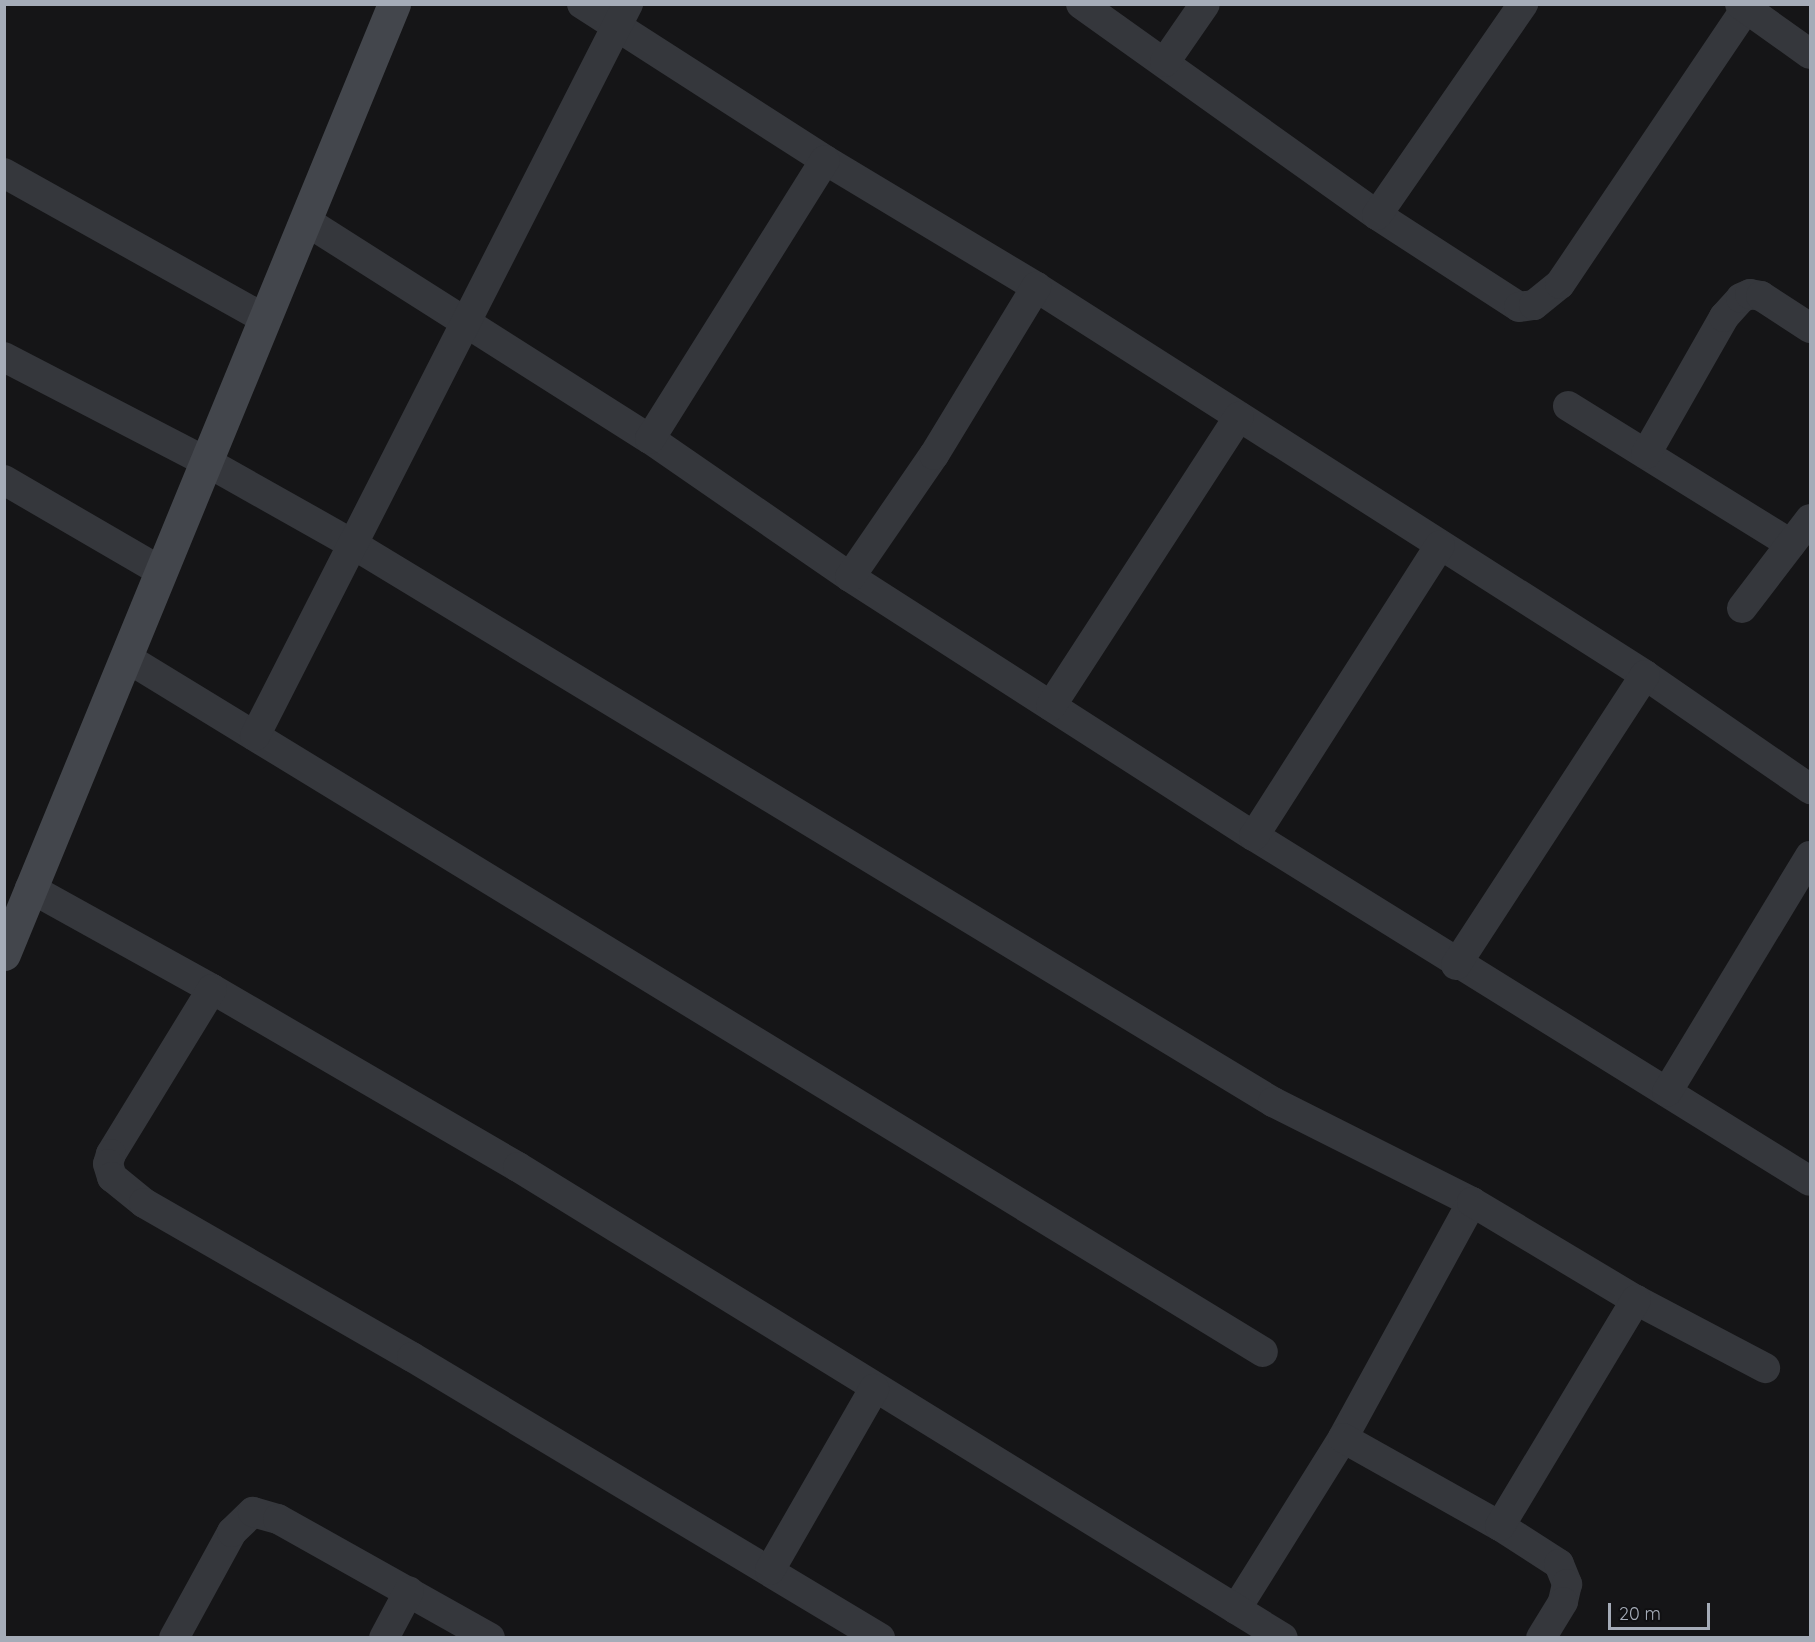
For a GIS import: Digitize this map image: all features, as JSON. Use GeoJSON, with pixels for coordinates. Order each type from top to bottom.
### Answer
{"type":"FeatureCollection","features":[{"type":"Feature","properties":{"kind":"street"},"geometry":{"type":"LineString","coordinates":[[4,954],[394,4]]}},
{"type":"Feature","properties":{"kind":"street"},"geometry":{"type":"LineString","coordinates":[[582,4],[623,15],[825,160],[1036,287],[1645,675],[1810,789]]}},
{"type":"Feature","properties":{"kind":"street"},"geometry":{"type":"LineString","coordinates":[[1081,4],[1377,215],[1519,307],[1534,305],[1560,284],[1745,6],[1810,54]]}},
{"type":"Feature","properties":{"kind":"street"},"geometry":{"type":"LineString","coordinates":[[1165,62],[1205,4]]}},
{"type":"Feature","properties":{"kind":"street"},"geometry":{"type":"LineString","coordinates":[[1377,215],[1523,4]]}},
{"type":"Feature","properties":{"kind":"street"},"geometry":{"type":"LineString","coordinates":[[255,736],[623,15]]}},
{"type":"Feature","properties":{"kind":"street"},"geometry":{"type":"LineString","coordinates":[[650,439],[825,160]]}},
{"type":"Feature","properties":{"kind":"street"},"geometry":{"type":"LineString","coordinates":[[4,173],[265,318]]}},
{"type":"Feature","properties":{"kind":"street"},"geometry":{"type":"LineString","coordinates":[[306,221],[650,439],[850,577],[1456,965],[1810,1181]]}},
{"type":"Feature","properties":{"kind":"street"},"geometry":{"type":"LineString","coordinates":[[850,577],[934,455],[1036,287]]}},
{"type":"Feature","properties":{"kind":"street"},"geometry":{"type":"LineString","coordinates":[[1646,454],[1724,317],[1740,298],[1750,294],[1761,296],[1808,320]]}},
{"type":"Feature","properties":{"kind":"street"},"geometry":{"type":"LineString","coordinates":[[4,357],[205,461],[354,545],[1272,1102],[1472,1202],[1636,1300],[1765,1368]]}},
{"type":"Feature","properties":{"kind":"street"},"geometry":{"type":"LineString","coordinates":[[1568,406],[1791,544]]}},
{"type":"Feature","properties":{"kind":"street"},"geometry":{"type":"LineString","coordinates":[[1051,706],[1239,417]]}},
{"type":"Feature","properties":{"kind":"street"},"geometry":{"type":"LineString","coordinates":[[4,480],[162,572]]}},
{"type":"Feature","properties":{"kind":"street"},"geometry":{"type":"LineString","coordinates":[[1742,608],[1810,519]]}},
{"type":"Feature","properties":{"kind":"street"},"geometry":{"type":"LineString","coordinates":[[1254,836],[1440,545]]}},
{"type":"Feature","properties":{"kind":"street"},"geometry":{"type":"LineString","coordinates":[[127,658],[1263,1352]]}},
{"type":"Feature","properties":{"kind":"street"},"geometry":{"type":"LineString","coordinates":[[1456,965],[1645,675]]}},
{"type":"Feature","properties":{"kind":"street"},"geometry":{"type":"LineString","coordinates":[[1667,1092],[1810,856]]}},
{"type":"Feature","properties":{"kind":"street"},"geometry":{"type":"LineString","coordinates":[[30,888],[212,989],[518,1167],[874,1389],[1283,1638]]}},
{"type":"Feature","properties":{"kind":"street"},"geometry":{"type":"LineString","coordinates":[[212,989],[111,1154],[108,1164],[112,1177],[144,1203],[770,1570],[880,1638]]}},
{"type":"Feature","properties":{"kind":"street"},"geometry":{"type":"LineString","coordinates":[[1236,1609],[1343,1438],[1472,1202]]}},
{"type":"Feature","properties":{"kind":"street"},"geometry":{"type":"LineString","coordinates":[[1500,1526],[1636,1300]]}},
{"type":"Feature","properties":{"kind":"street"},"geometry":{"type":"LineString","coordinates":[[770,1570],[874,1389]]}},
{"type":"Feature","properties":{"kind":"street"},"geometry":{"type":"LineString","coordinates":[[1343,1438],[1500,1526],[1564,1571],[1567,1584],[1563,1602],[1541,1638]]}},
{"type":"Feature","properties":{"kind":"street"},"geometry":{"type":"LineString","coordinates":[[174,1638],[232,1532],[253,1512],[279,1519],[490,1638]]}},
{"type":"Feature","properties":{"kind":"street"},"geometry":{"type":"LineString","coordinates":[[384,1638],[409,1592]]}}]}
